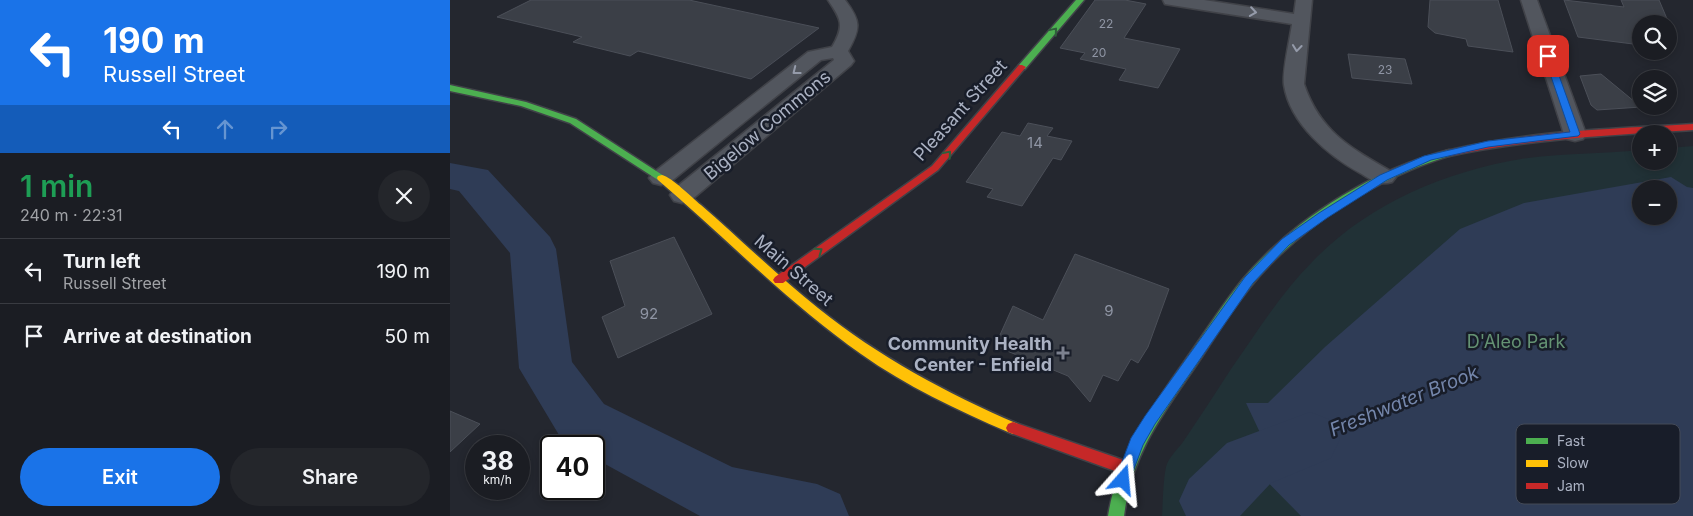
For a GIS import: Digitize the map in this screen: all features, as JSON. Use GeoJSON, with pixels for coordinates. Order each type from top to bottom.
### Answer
{"type":"FeatureCollection","features":[{"type":"Feature","properties":{"kind":"street","name":"Bigelow Commons"},"geometry":{"type":"LineString","coordinates":[[661,178],[815,56],[839,51],[851,32],[848,16],[836,0]]}},
{"type":"Feature","properties":{"kind":"street","name":"Pleasant Street"},"geometry":{"type":"LineString","coordinates":[[779,280],[935,168],[1080,0]]}},
{"type":"Feature","properties":{"kind":"street"},"geometry":{"type":"LineString","coordinates":[[1171,0],[1301,20]]}},
{"type":"Feature","properties":{"kind":"street"},"geometry":{"type":"LineString","coordinates":[[1304,0],[1294,84],[1297,96],[1323,134],[1339,150],[1384,177]]}},
{"type":"Feature","properties":{"kind":"street"},"geometry":{"type":"LineString","coordinates":[[1529,0],[1575,134]]}},
{"type":"Feature","properties":{"kind":"street","name":"Bigelow Commons"},"geometry":{"type":"LineString","coordinates":[[682,195],[844,61],[839,51]]}},
{"type":"Feature","properties":{"kind":"street","name":"Main Street"},"geometry":{"type":"LineString","coordinates":[[450,88],[522,103],[566,118],[589,129],[661,178],[863,350],[906,377],[971,410],[1012,428],[1126,468]]}},
{"type":"Feature","properties":{"kind":"street"},"geometry":{"type":"LineString","coordinates":[[1116,516],[1117,500],[1126,468],[1136,442],[1150,420],[1249,280],[1286,242],[1323,215],[1384,177],[1428,158],[1488,144],[1575,134],[1693,127]]}},
{"type":"Feature","properties":{"kind":"green space","name":"D'Aleo Park"},"geometry":{"type":"Polygon","coordinates":[[[1693,146],[1693,516],[1162,516],[1165,473],[1171,457],[1280,299],[1301,273],[1335,241],[1358,223],[1409,193],[1464,172],[1521,159],[1632,151],[1632,170],[1677,170],[1677,147],[1693,146]]]}},
{"type":"Feature","properties":{"kind":"water","name":"D'Aleo Park"},"geometry":{"type":"Polygon","coordinates":[[[1671,177],[1676,180],[1654,180],[1671,177]]]}},
{"type":"Feature","properties":{"kind":"water","name":"D'Aleo Park"},"geometry":{"type":"Polygon","coordinates":[[[1677,181],[1687,187],[1693,188],[1693,516],[1301,516],[1239,453],[1263,439],[1246,403],[1268,403],[1325,347],[1460,229],[1524,203],[1632,184],[1632,225],[1677,225],[1677,181]]]}},
{"type":"Feature","properties":{"kind":"building"},"geometry":{"type":"Polygon","coordinates":[[[531,0],[689,0],[819,28],[751,79],[638,51],[630,56],[573,42],[582,37],[497,17],[531,0]]]}},
{"type":"Feature","properties":{"kind":"building"},"geometry":{"type":"Polygon","coordinates":[[[1095,0],[1125,0],[1146,4],[1124,38],[1180,49],[1158,88],[1119,80],[1126,69],[1080,59],[1085,53],[1060,48],[1095,0]]]}},
{"type":"Feature","properties":{"kind":"building"},"geometry":{"type":"Polygon","coordinates":[[[1430,0],[1498,0],[1513,52],[1468,46],[1466,39],[1435,33],[1428,27],[1430,0]]]}},
{"type":"Feature","properties":{"kind":"building"},"geometry":{"type":"Polygon","coordinates":[[[1564,0],[1624,7],[1621,0],[1659,0],[1665,15],[1632,15],[1632,44],[1578,37],[1564,0]]]}},
{"type":"Feature","properties":{"kind":"building"},"geometry":{"type":"Polygon","coordinates":[[[1348,54],[1405,59],[1412,84],[1352,78],[1348,54]]]}},
{"type":"Feature","properties":{"kind":"building"},"geometry":{"type":"Polygon","coordinates":[[[1601,74],[1632,100],[1632,108],[1597,110],[1591,105],[1580,76],[1601,74]]]}},
{"type":"Feature","properties":{"kind":"building"},"geometry":{"type":"Polygon","coordinates":[[[1028,123],[1053,128],[1047,136],[1072,141],[1061,160],[1053,158],[1022,206],[987,197],[993,189],[966,182],[1002,132],[1020,136],[1028,123]]]}},
{"type":"Feature","properties":{"kind":"building"},"geometry":{"type":"Polygon","coordinates":[[[674,237],[712,314],[618,358],[602,317],[625,306],[610,261],[674,237]]]}},
{"type":"Feature","properties":{"kind":"building"},"geometry":{"type":"Polygon","coordinates":[[[1075,254],[1169,289],[1148,347],[1138,363],[1131,359],[1118,381],[1103,375],[1090,402],[1068,376],[995,346],[1013,306],[1043,320],[1075,254]]]}},
{"type":"Feature","properties":{"kind":"building"},"geometry":{"type":"Polygon","coordinates":[[[450,411],[480,424],[468,435],[465,435],[465,438],[450,452],[450,411]]]}},
{"type":"Feature","properties":{"kind":"waterway","name":"Freshwater Brook"},"geometry":{"type":"LineString","coordinates":[[450,176],[473,180],[533,249],[546,368],[583,422],[725,496],[817,516]]}},
{"type":"Feature","properties":{"kind":"waterway","name":"Freshwater Brook"},"geometry":{"type":"LineString","coordinates":[[1211,501],[1249,463],[1310,439]]}},
{"type":"Feature","properties":{"kind":"traffic: fast"},"geometry":{"type":"LineString","coordinates":[[1022,67],[1080,0]]}},
{"type":"Feature","properties":{"kind":"traffic: fast"},"geometry":{"type":"LineString","coordinates":[[450,88],[523,104],[573,121],[662,178]]}},
{"type":"Feature","properties":{"kind":"traffic: fast"},"geometry":{"type":"LineString","coordinates":[[1116,516],[1119,495],[1125,475],[1141,437],[1163,402],[1250,279],[1292,239],[1342,202],[1395,172],[1449,153]]}},
{"type":"Feature","properties":{"kind":"traffic: slow"},"geometry":{"type":"LineString","coordinates":[[662,178],[838,331],[900,373],[937,393],[1013,428]]}},
{"type":"Feature","properties":{"kind":"traffic: jam"},"geometry":{"type":"LineString","coordinates":[[779,280],[935,168],[1022,67]]}},
{"type":"Feature","properties":{"kind":"traffic: jam"},"geometry":{"type":"LineString","coordinates":[[1449,153],[1540,138],[1601,132],[1693,127]]}},
{"type":"Feature","properties":{"kind":"traffic: jam"},"geometry":{"type":"LineString","coordinates":[[1013,428],[1126,468]]}},
{"type":"Feature","properties":{"kind":"place","name":"Community Health Center - Enfield"},"geometry":{"type":"Point","coordinates":[1063,353]}},
{"type":"Feature","properties":{"kind":"route"},"geometry":{"type":"LineString","coordinates":[[1123,480],[1136,442],[1150,420],[1249,280],[1286,242],[1323,215],[1384,177],[1428,158],[1488,144],[1575,134],[1548,56]]}}]}
